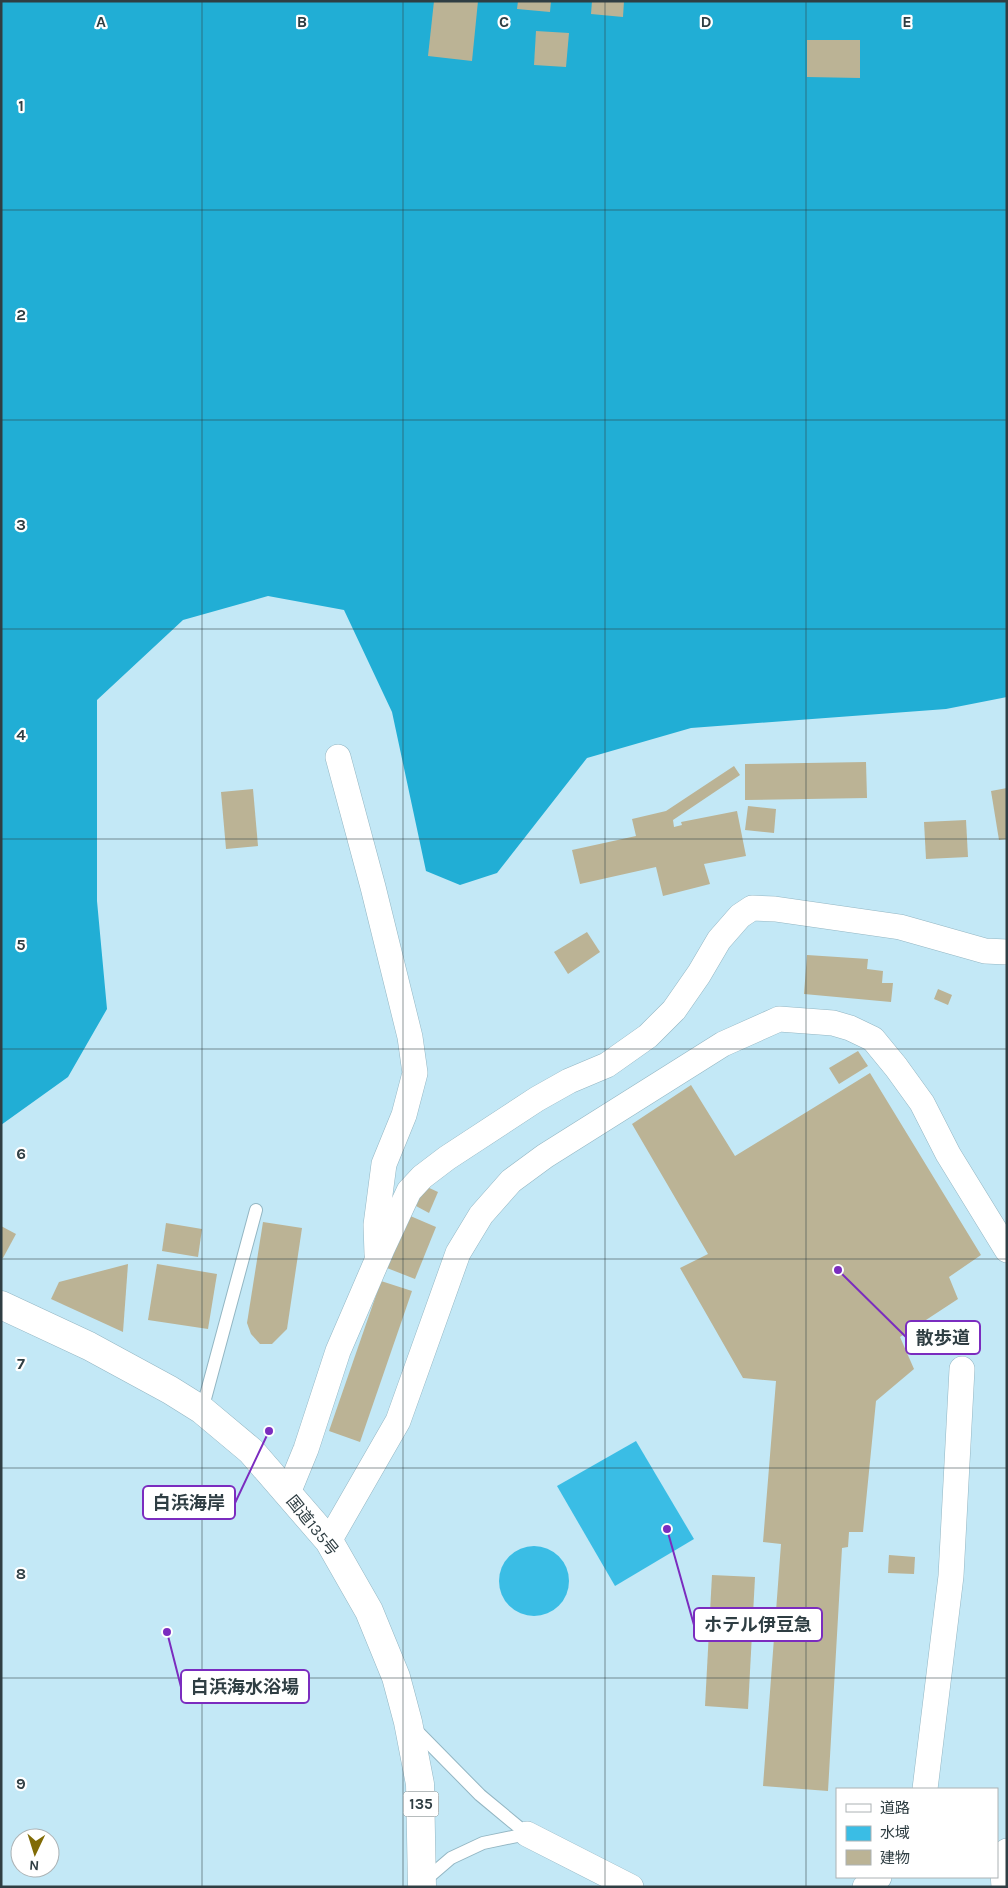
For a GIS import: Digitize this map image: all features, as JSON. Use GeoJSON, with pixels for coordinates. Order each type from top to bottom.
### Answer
{"type":"FeatureCollection","features":[{"type":"Feature","properties":{"kind":"highway","name":"国道135号"},"geometry":{"type":"LineString","coordinates":[[1,1305],[89,1346],[170,1390],[202,1410],[251,1451],[330,1541],[369,1611],[396,1677],[408,1722],[420,1784],[422,1885]]}},
{"type":"Feature","properties":{"kind":"street"},"geometry":{"type":"LineString","coordinates":[[338,757],[408,1028],[415,1074],[404,1115],[384,1164],[376,1225],[377,1260]]}},
{"type":"Feature","properties":{"kind":"street"},"geometry":{"type":"LineString","coordinates":[[288,1493],[306,1449],[338,1351],[409,1191],[422,1177],[447,1158],[537,1099],[569,1081],[607,1065],[648,1036],[674,1010],[699,974],[719,940],[740,916],[752,908],[775,909],[900,927],[986,951],[1007,952]]}},
{"type":"Feature","properties":{"kind":"street"},"geometry":{"type":"LineString","coordinates":[[330,1541],[398,1421],[458,1253],[481,1215],[511,1181],[545,1156],[723,1044],[779,1019],[833,1022],[873,1039],[922,1103],[948,1154],[1007,1250]]}},
{"type":"Feature","properties":{"kind":"street"},"geometry":{"type":"LineString","coordinates":[[924,1788],[951,1576],[962,1369]]}},
{"type":"Feature","properties":{"kind":"street"},"geometry":{"type":"LineString","coordinates":[[527,1834],[630,1887]]}},
{"type":"Feature","properties":{"kind":"street"},"geometry":{"type":"LineString","coordinates":[[1004,1887],[1003,1873],[1007,1851]]}},
{"type":"Feature","properties":{"kind":"street"},"geometry":{"type":"LineString","coordinates":[[865,1887],[878,1878]]}},
{"type":"Feature","properties":{"kind":"lane"},"geometry":{"type":"LineString","coordinates":[[202,1410],[256,1210]]}},
{"type":"Feature","properties":{"kind":"lane"},"geometry":{"type":"LineString","coordinates":[[408,1722],[480,1795],[527,1834]]}},
{"type":"Feature","properties":{"kind":"lane"},"geometry":{"type":"LineString","coordinates":[[422,1885],[451,1858],[483,1843],[527,1834]]}},
{"type":"Feature","properties":{"kind":"shaded area"},"geometry":{"type":"Polygon","coordinates":[[[1,1],[1007,1],[1007,697],[946,709],[691,728],[587,758],[497,873],[460,885],[426,871],[392,712],[344,610],[268,596],[183,620],[97,700],[97,901],[107,1009],[68,1077],[1,1125],[1,1]]]}},
{"type":"Feature","properties":{"kind":"water"},"geometry":{"type":"Polygon","coordinates":[[[636,1441],[694,1539],[615,1586],[557,1486],[636,1441]]]}},
{"type":"Feature","properties":{"kind":"water"},"geometry":{"type":"Polygon","coordinates":[[[541,1546],[554,1552],[563,1561],[567,1567],[569,1581],[567,1595],[559,1606],[548,1614],[527,1616],[520,1614],[509,1606],[501,1595],[499,1574],[501,1567],[509,1556],[520,1548],[541,1546]]]}},
{"type":"Feature","properties":{"kind":"building"},"geometry":{"type":"Polygon","coordinates":[[[434,1],[478,1],[472,61],[428,56],[434,1]]]}},
{"type":"Feature","properties":{"kind":"building"},"geometry":{"type":"Polygon","coordinates":[[[518,1],[551,1],[550,12],[517,9],[518,1]]]}},
{"type":"Feature","properties":{"kind":"building"},"geometry":{"type":"Polygon","coordinates":[[[592,1],[624,1],[623,17],[591,14],[592,1]]]}},
{"type":"Feature","properties":{"kind":"building"},"geometry":{"type":"Polygon","coordinates":[[[536,31],[569,33],[566,67],[534,65],[536,31]]]}},
{"type":"Feature","properties":{"kind":"building"},"geometry":{"type":"Polygon","coordinates":[[[807,40],[860,40],[860,78],[807,77],[807,40]]]}},
{"type":"Feature","properties":{"kind":"building"},"geometry":{"type":"Polygon","coordinates":[[[866,762],[867,798],[745,800],[745,764],[866,762]]]}},
{"type":"Feature","properties":{"kind":"building"},"geometry":{"type":"Polygon","coordinates":[[[734,766],[740,775],[673,820],[674,827],[682,825],[681,822],[737,811],[746,856],[704,864],[710,884],[663,896],[656,867],[580,884],[572,850],[636,836],[632,819],[666,811],[734,766]]]}},
{"type":"Feature","properties":{"kind":"building"},"geometry":{"type":"Polygon","coordinates":[[[1007,788],[1007,839],[999,840],[991,791],[1007,788]]]}},
{"type":"Feature","properties":{"kind":"building"},"geometry":{"type":"Polygon","coordinates":[[[253,789],[258,846],[226,849],[221,792],[253,789]]]}},
{"type":"Feature","properties":{"kind":"building"},"geometry":{"type":"Polygon","coordinates":[[[748,806],[776,809],[774,833],[745,830],[748,806]]]}},
{"type":"Feature","properties":{"kind":"building"},"geometry":{"type":"Polygon","coordinates":[[[966,820],[968,857],[926,859],[924,822],[966,820]]]}},
{"type":"Feature","properties":{"kind":"building"},"geometry":{"type":"Polygon","coordinates":[[[587,932],[600,952],[568,974],[554,952],[587,932]]]}},
{"type":"Feature","properties":{"kind":"building"},"geometry":{"type":"Polygon","coordinates":[[[807,955],[868,959],[867,969],[883,971],[882,983],[893,983],[891,1002],[804,994],[807,955]]]}},
{"type":"Feature","properties":{"kind":"building"},"geometry":{"type":"Polygon","coordinates":[[[938,989],[952,995],[948,1005],[934,999],[938,989]]]}},
{"type":"Feature","properties":{"kind":"building"},"geometry":{"type":"Polygon","coordinates":[[[858,1051],[868,1066],[839,1084],[829,1068],[858,1051]]]}},
{"type":"Feature","properties":{"kind":"building"},"geometry":{"type":"Polygon","coordinates":[[[870,1073],[981,1255],[949,1277],[958,1299],[900,1337],[914,1369],[876,1401],[863,1532],[849,1532],[848,1547],[842,1548],[828,1791],[763,1786],[781,1544],[763,1542],[776,1381],[743,1378],[680,1268],[708,1254],[632,1124],[691,1085],[735,1156],[870,1073]]]}},
{"type":"Feature","properties":{"kind":"building"},"geometry":{"type":"Polygon","coordinates":[[[425,1186],[438,1192],[429,1213],[416,1206],[425,1186]]]}},
{"type":"Feature","properties":{"kind":"building"},"geometry":{"type":"Polygon","coordinates":[[[408,1215],[436,1227],[415,1279],[387,1268],[408,1215]]]}},
{"type":"Feature","properties":{"kind":"building"},"geometry":{"type":"Polygon","coordinates":[[[263,1222],[302,1228],[287,1329],[272,1344],[260,1344],[251,1334],[247,1323],[263,1222]]]}},
{"type":"Feature","properties":{"kind":"building"},"geometry":{"type":"Polygon","coordinates":[[[166,1223],[202,1229],[198,1257],[162,1251],[166,1223]]]}},
{"type":"Feature","properties":{"kind":"building"},"geometry":{"type":"Polygon","coordinates":[[[1,1226],[16,1234],[3,1258],[1,1258],[1,1226]]]}},
{"type":"Feature","properties":{"kind":"building"},"geometry":{"type":"Polygon","coordinates":[[[128,1264],[123,1332],[51,1299],[59,1282],[128,1264]]]}},
{"type":"Feature","properties":{"kind":"building"},"geometry":{"type":"Polygon","coordinates":[[[157,1264],[217,1274],[208,1329],[148,1320],[157,1264]]]}},
{"type":"Feature","properties":{"kind":"building"},"geometry":{"type":"Polygon","coordinates":[[[381,1281],[412,1291],[360,1442],[329,1431],[381,1281]]]}},
{"type":"Feature","properties":{"kind":"building"},"geometry":{"type":"Polygon","coordinates":[[[889,1555],[915,1557],[914,1574],[888,1573],[889,1555]]]}},
{"type":"Feature","properties":{"kind":"building"},"geometry":{"type":"Polygon","coordinates":[[[712,1575],[755,1577],[748,1709],[705,1706],[712,1575]]]}},
{"type":"Feature","properties":{"kind":"place","name":"散歩道"},"geometry":{"type":"Point","coordinates":[838,1270]}},
{"type":"Feature","properties":{"kind":"place","name":"白浜海岸"},"geometry":{"type":"Point","coordinates":[269,1431]}},
{"type":"Feature","properties":{"kind":"place","name":"ホテル伊豆急"},"geometry":{"type":"Point","coordinates":[667,1529]}},
{"type":"Feature","properties":{"kind":"place","name":"白浜海水浴場"},"geometry":{"type":"Point","coordinates":[167,1632]}}]}
